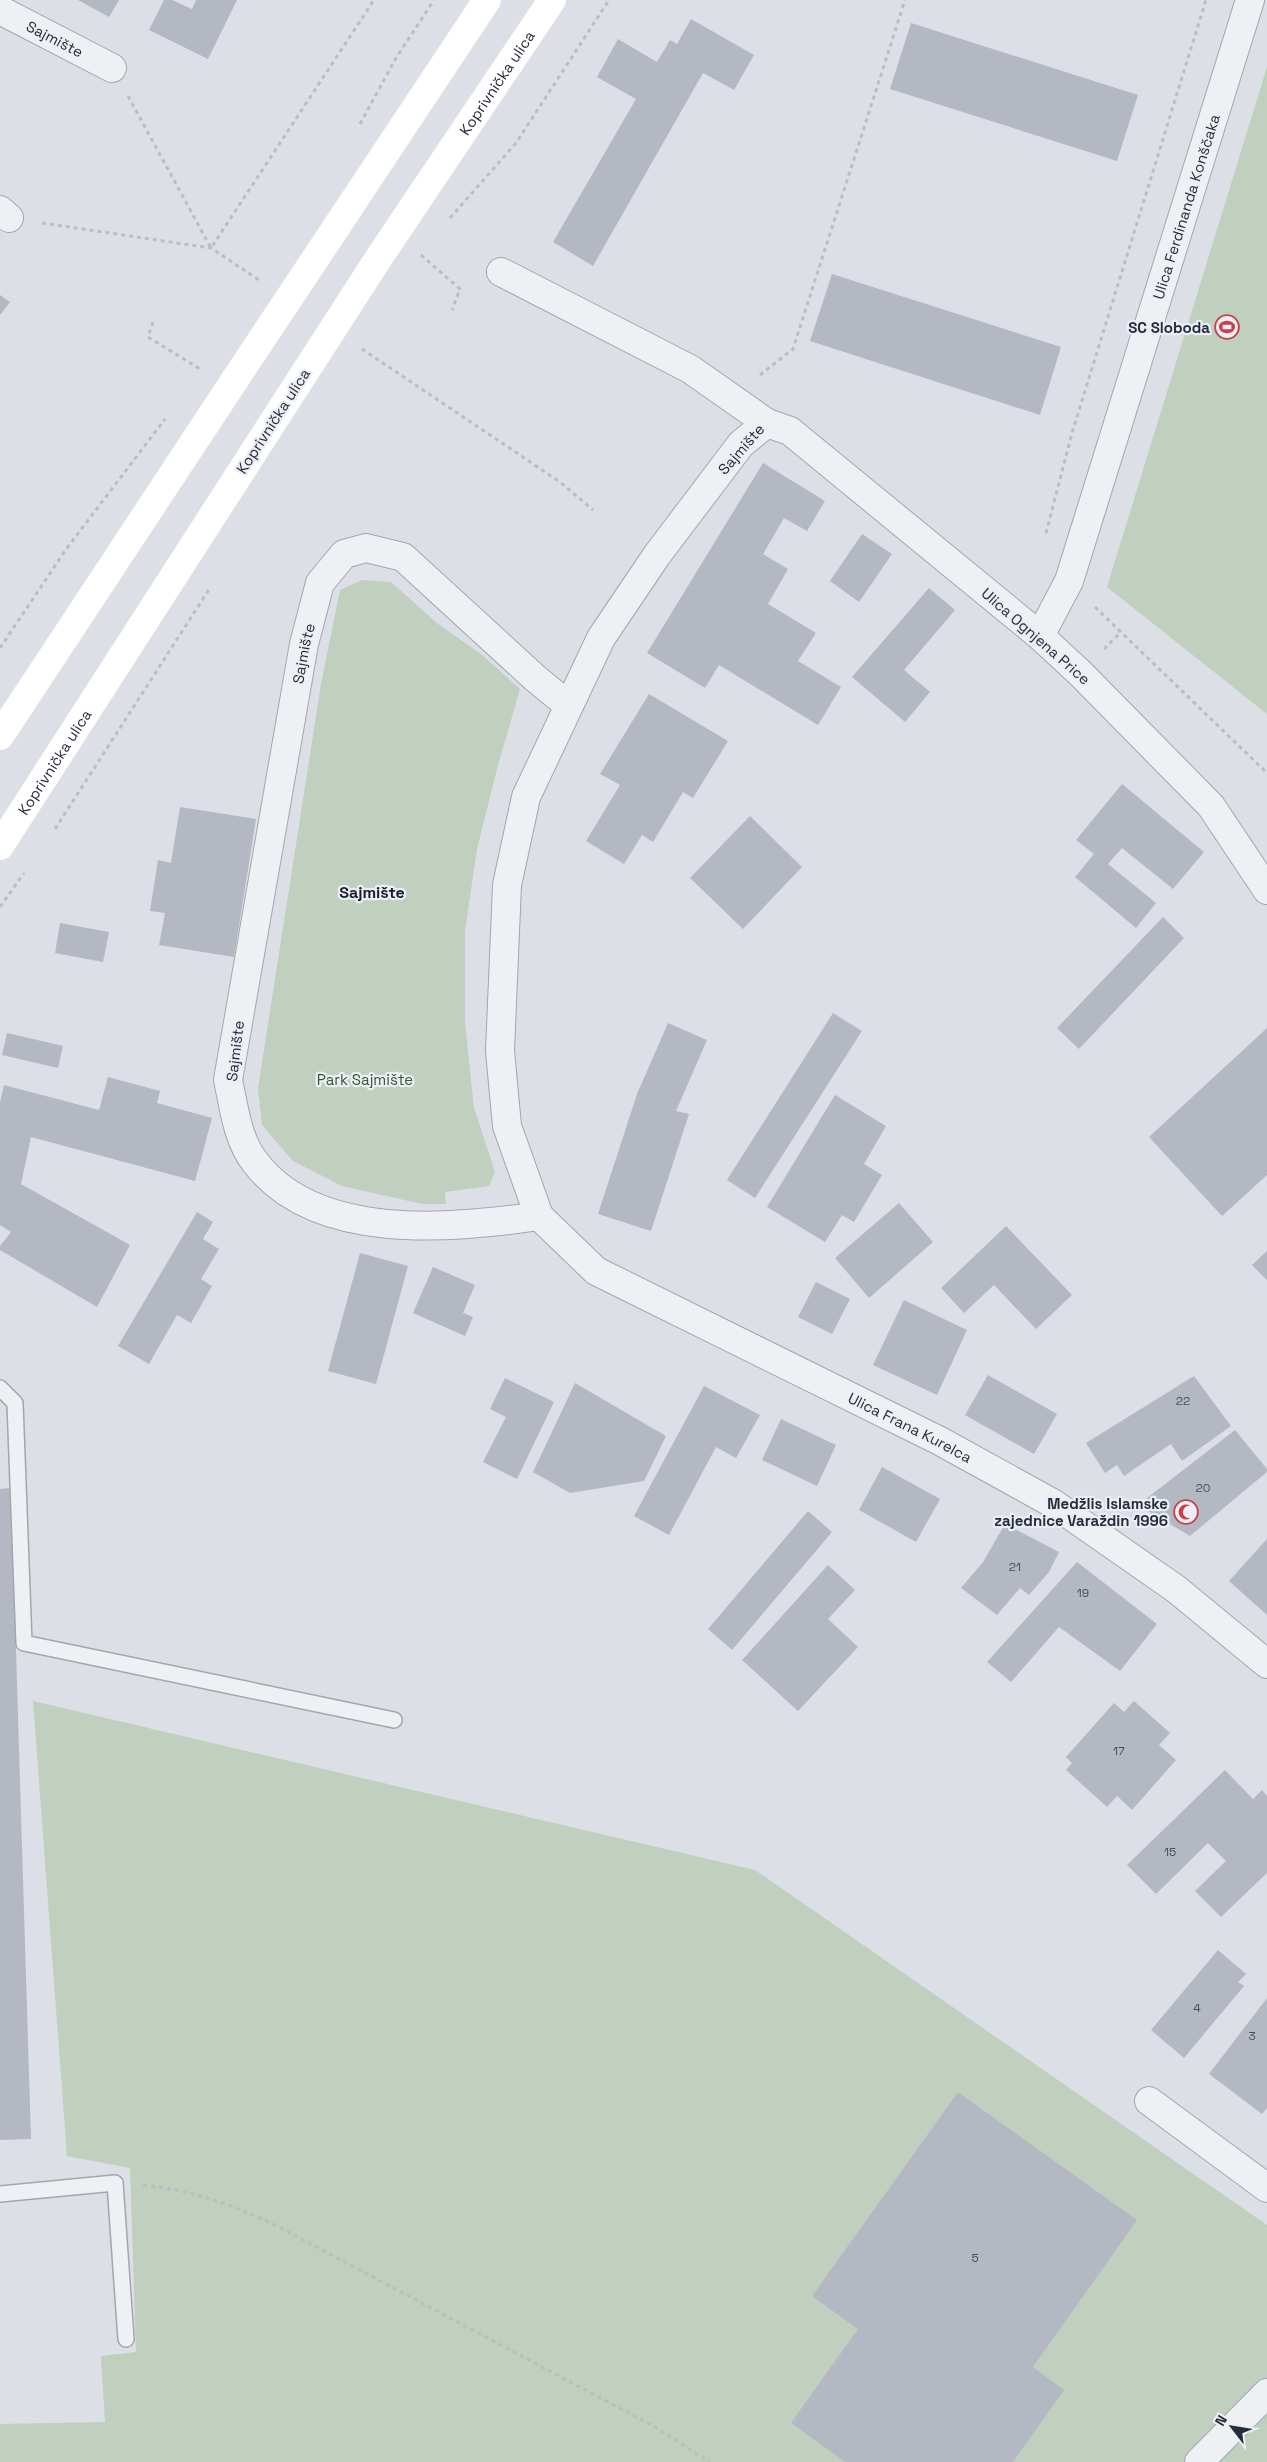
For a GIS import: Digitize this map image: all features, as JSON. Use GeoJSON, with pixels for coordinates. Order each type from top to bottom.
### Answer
{"type":"FeatureCollection","features":[{"type":"Feature","properties":{"kind":"main road"},"geometry":{"type":"LineString","coordinates":[[0,736],[487,0]]}},
{"type":"Feature","properties":{"kind":"main road","name":"Koprivnička ulica"},"geometry":{"type":"LineString","coordinates":[[0,846],[380,256],[552,0]]}},
{"type":"Feature","properties":{"kind":"street","name":"Ulica Ferdinanda Konščaka"},"geometry":{"type":"LineString","coordinates":[[1040,636],[1070,581],[1250,0]]}},
{"type":"Feature","properties":{"kind":"street","name":"Sajmište"},"geometry":{"type":"LineString","coordinates":[[0,10],[112,68]]}},
{"type":"Feature","properties":{"kind":"street","name":"Sajmište"},"geometry":{"type":"LineString","coordinates":[[501,272],[690,369],[767,423],[741,444],[657,555],[601,638],[526,797],[507,885],[500,1051],[507,1126],[539,1216],[442,1226],[385,1225],[334,1214],[286,1192],[254,1162],[238,1128],[228,1080],[304,644],[320,583],[344,554],[366,548],[403,557],[568,705]]}},
{"type":"Feature","properties":{"kind":"street","name":"Ulica Ognjena Price"},"geometry":{"type":"LineString","coordinates":[[767,423],[790,431],[1040,636],[1080,673],[1211,806],[1267,890]]}},
{"type":"Feature","properties":{"kind":"street","name":"Ulica Frana Kurelca"},"geometry":{"type":"LineString","coordinates":[[539,1216],[596,1271],[940,1440],[1054,1504],[1176,1589],[1267,1664]]}},
{"type":"Feature","properties":{"kind":"street"},"geometry":{"type":"LineString","coordinates":[[1149,2101],[1267,2188]]}},
{"type":"Feature","properties":{"kind":"street"},"geometry":{"type":"LineString","coordinates":[[1199,2462],[1267,2393]]}},
{"type":"Feature","properties":{"kind":"lane"},"geometry":{"type":"LineString","coordinates":[[0,1388],[15,1403],[24,1643],[394,1720]]}},
{"type":"Feature","properties":{"kind":"lane"},"geometry":{"type":"LineString","coordinates":[[0,2194],[115,2183],[126,2339]]}},
{"type":"Feature","properties":{"kind":"path"},"geometry":{"type":"LineString","coordinates":[[112,68],[211,248],[374,0]]}},
{"type":"Feature","properties":{"kind":"path"},"geometry":{"type":"LineString","coordinates":[[359,126],[396,58],[434,0]]}},
{"type":"Feature","properties":{"kind":"path"},"geometry":{"type":"LineString","coordinates":[[445,224],[516,143],[609,0]]}},
{"type":"Feature","properties":{"kind":"path"},"geometry":{"type":"LineString","coordinates":[[732,398],[793,349],[905,0]]}},
{"type":"Feature","properties":{"kind":"path"},"geometry":{"type":"LineString","coordinates":[[413,259],[425,246]]}},
{"type":"Feature","properties":{"kind":"path"},"geometry":{"type":"LineString","coordinates":[[419,253],[460,289],[452,310]]}},
{"type":"Feature","properties":{"kind":"path"},"geometry":{"type":"LineString","coordinates":[[153,322],[148,337],[202,370]]}},
{"type":"Feature","properties":{"kind":"path"},"geometry":{"type":"LineString","coordinates":[[196,378],[206,366]]}},
{"type":"Feature","properties":{"kind":"path"},"geometry":{"type":"LineString","coordinates":[[0,648],[67,548],[167,416]]}},
{"type":"Feature","properties":{"kind":"path"},"geometry":{"type":"LineString","coordinates":[[115,2183],[173,2188],[231,2204],[278,2226],[655,2427],[710,2462]]}},
{"type":"Feature","properties":{"kind":"green space","name":"SC Sloboda"},"geometry":{"type":"Polygon","coordinates":[[[1267,67],[1267,714],[1107,587],[1267,67]]]}},
{"type":"Feature","properties":{"kind":"green space","name":"Park Sajmište"},"geometry":{"type":"Polygon","coordinates":[[[362,580],[391,582],[438,624],[481,654],[520,689],[477,849],[465,931],[465,1022],[474,1108],[495,1172],[489,1186],[445,1192],[446,1204],[422,1204],[342,1186],[293,1161],[262,1125],[258,1088],[321,684],[340,590],[362,580]]]}},
{"type":"Feature","properties":{"kind":"green space"},"geometry":{"type":"Polygon","coordinates":[[[33,1701],[755,1870],[1267,2225],[1267,2462],[0,2462],[0,2424],[105,2422],[101,2356],[136,2352],[130,2168],[67,2156],[33,1701]]]}},
{"type":"Feature","properties":{"kind":"building"},"geometry":{"type":"Polygon","coordinates":[[[78,0],[119,0],[109,17],[78,0]]]}},
{"type":"Feature","properties":{"kind":"building"},"geometry":{"type":"Polygon","coordinates":[[[164,0],[172,0],[192,9],[196,0],[237,0],[208,59],[149,30],[164,0]]]}},
{"type":"Feature","properties":{"kind":"building"},"geometry":{"type":"Polygon","coordinates":[[[691,19],[754,55],[734,90],[703,73],[593,266],[553,242],[636,99],[597,77],[618,39],[657,62],[670,40],[677,44],[691,19]]]}},
{"type":"Feature","properties":{"kind":"building"},"geometry":{"type":"Polygon","coordinates":[[[911,23],[1138,95],[1117,161],[890,89],[911,23]]]}},
{"type":"Feature","properties":{"kind":"building"},"geometry":{"type":"Polygon","coordinates":[[[832,274],[1061,347],[1040,415],[810,341],[832,274]]]}},
{"type":"Feature","properties":{"kind":"building"},"geometry":{"type":"Polygon","coordinates":[[[0,295],[10,302],[0,315],[0,295]]]}},
{"type":"Feature","properties":{"kind":"building"},"geometry":{"type":"Polygon","coordinates":[[[763,463],[825,501],[807,531],[784,518],[763,554],[788,569],[768,604],[816,633],[798,661],[841,687],[818,725],[719,665],[705,688],[647,653],[763,463]]]}},
{"type":"Feature","properties":{"kind":"building"},"geometry":{"type":"Polygon","coordinates":[[[862,534],[892,554],[859,602],[830,581],[862,534]]]}},
{"type":"Feature","properties":{"kind":"building"},"geometry":{"type":"Polygon","coordinates":[[[929,588],[955,610],[904,670],[930,692],[905,722],[852,677],[929,588]]]}},
{"type":"Feature","properties":{"kind":"building"},"geometry":{"type":"Polygon","coordinates":[[[649,694],[728,741],[693,798],[683,792],[653,842],[642,835],[624,864],[586,841],[620,785],[600,774],[649,694]]]}},
{"type":"Feature","properties":{"kind":"building"},"geometry":{"type":"Polygon","coordinates":[[[1122,784],[1204,852],[1173,889],[1122,848],[1108,864],[1156,903],[1136,928],[1075,877],[1094,854],[1076,840],[1122,784]]]}},
{"type":"Feature","properties":{"kind":"building"},"geometry":{"type":"Polygon","coordinates":[[[180,807],[256,819],[234,957],[159,945],[165,913],[150,911],[158,860],[171,863],[180,807]]]}},
{"type":"Feature","properties":{"kind":"building"},"geometry":{"type":"Polygon","coordinates":[[[750,816],[802,867],[743,929],[690,878],[750,816]]]}},
{"type":"Feature","properties":{"kind":"building"},"geometry":{"type":"Polygon","coordinates":[[[1163,917],[1184,938],[1079,1049],[1057,1028],[1163,917]]]}},
{"type":"Feature","properties":{"kind":"building"},"geometry":{"type":"Polygon","coordinates":[[[60,923],[109,932],[103,962],[55,953],[60,923]]]}},
{"type":"Feature","properties":{"kind":"building"},"geometry":{"type":"Polygon","coordinates":[[[833,1013],[862,1031],[755,1198],[727,1180],[833,1013]]]}},
{"type":"Feature","properties":{"kind":"building"},"geometry":{"type":"Polygon","coordinates":[[[668,1023],[707,1040],[676,1111],[689,1114],[651,1231],[598,1214],[637,1094],[668,1023]]]}},
{"type":"Feature","properties":{"kind":"building"},"geometry":{"type":"Polygon","coordinates":[[[1267,1028],[1267,1175],[1222,1216],[1149,1137],[1267,1028]]]}},
{"type":"Feature","properties":{"kind":"building"},"geometry":{"type":"Polygon","coordinates":[[[7,1033],[63,1046],[58,1068],[2,1055],[7,1033]]]}},
{"type":"Feature","properties":{"kind":"building"},"geometry":{"type":"Polygon","coordinates":[[[108,1077],[160,1091],[157,1103],[212,1118],[195,1181],[31,1137],[21,1184],[130,1245],[97,1307],[0,1250],[0,1246],[11,1232],[0,1225],[0,1102],[4,1085],[99,1110],[108,1077]]]}},
{"type":"Feature","properties":{"kind":"building"},"geometry":{"type":"Polygon","coordinates":[[[835,1095],[886,1126],[864,1164],[882,1175],[854,1222],[842,1215],[825,1242],[767,1207],[835,1095]]]}},
{"type":"Feature","properties":{"kind":"building"},"geometry":{"type":"Polygon","coordinates":[[[899,1203],[933,1242],[869,1298],[835,1258],[899,1203]]]}},
{"type":"Feature","properties":{"kind":"building"},"geometry":{"type":"Polygon","coordinates":[[[197,1212],[213,1222],[203,1239],[219,1249],[201,1279],[212,1286],[191,1323],[177,1315],[149,1364],[118,1346],[197,1212]]]}},
{"type":"Feature","properties":{"kind":"building"},"geometry":{"type":"Polygon","coordinates":[[[1006,1226],[1072,1295],[1036,1329],[994,1285],[964,1313],[941,1288],[1006,1226]]]}},
{"type":"Feature","properties":{"kind":"building"},"geometry":{"type":"Polygon","coordinates":[[[1267,1251],[1267,1280],[1252,1265],[1267,1251]]]}},
{"type":"Feature","properties":{"kind":"building"},"geometry":{"type":"Polygon","coordinates":[[[360,1253],[408,1266],[376,1384],[328,1371],[360,1253]]]}},
{"type":"Feature","properties":{"kind":"building"},"geometry":{"type":"Polygon","coordinates":[[[433,1267],[475,1285],[463,1313],[473,1317],[465,1336],[413,1313],[433,1267]]]}},
{"type":"Feature","properties":{"kind":"building"},"geometry":{"type":"Polygon","coordinates":[[[816,1282],[850,1299],[832,1334],[798,1317],[816,1282]]]}},
{"type":"Feature","properties":{"kind":"building"},"geometry":{"type":"Polygon","coordinates":[[[904,1300],[967,1330],[937,1395],[873,1365],[904,1300]]]}},
{"type":"Feature","properties":{"kind":"building"},"geometry":{"type":"Polygon","coordinates":[[[988,1375],[1057,1414],[1034,1454],[965,1415],[988,1375]]]}},
{"type":"Feature","properties":{"kind":"building"},"geometry":{"type":"Polygon","coordinates":[[[1194,1376],[1231,1426],[1182,1461],[1171,1444],[1124,1476],[1117,1465],[1105,1473],[1086,1443],[1194,1376]]]}},
{"type":"Feature","properties":{"kind":"building"},"geometry":{"type":"Polygon","coordinates":[[[505,1378],[554,1402],[517,1479],[483,1462],[506,1417],[490,1409],[505,1378]]]}},
{"type":"Feature","properties":{"kind":"building"},"geometry":{"type":"Polygon","coordinates":[[[575,1383],[666,1436],[644,1481],[570,1493],[533,1472],[575,1383]]]}},
{"type":"Feature","properties":{"kind":"building"},"geometry":{"type":"Polygon","coordinates":[[[704,1386],[760,1415],[736,1458],[716,1447],[669,1535],[634,1516],[704,1386]]]}},
{"type":"Feature","properties":{"kind":"building"},"geometry":{"type":"Polygon","coordinates":[[[781,1419],[836,1445],[817,1486],[762,1460],[781,1419]]]}},
{"type":"Feature","properties":{"kind":"building"},"geometry":{"type":"Polygon","coordinates":[[[1235,1430],[1267,1469],[1267,1472],[1190,1536],[1138,1505],[1235,1430]]]}},
{"type":"Feature","properties":{"kind":"building"},"geometry":{"type":"Polygon","coordinates":[[[882,1467],[940,1499],[916,1542],[859,1510],[882,1467]]]}},
{"type":"Feature","properties":{"kind":"building"},"geometry":{"type":"Polygon","coordinates":[[[11,1488],[31,2139],[0,2140],[0,1489],[11,1488]]]}},
{"type":"Feature","properties":{"kind":"building"},"geometry":{"type":"Polygon","coordinates":[[[808,1511],[832,1532],[732,1650],[708,1629],[808,1511]]]}},
{"type":"Feature","properties":{"kind":"building"},"geometry":{"type":"Polygon","coordinates":[[[1005,1524],[1059,1552],[1049,1572],[1029,1595],[1020,1588],[997,1615],[961,1588],[983,1562],[1005,1524]]]}},
{"type":"Feature","properties":{"kind":"building"},"geometry":{"type":"Polygon","coordinates":[[[1267,1539],[1267,1615],[1229,1581],[1267,1539]]]}},
{"type":"Feature","properties":{"kind":"building"},"geometry":{"type":"Polygon","coordinates":[[[1077,1562],[1157,1624],[1120,1671],[1059,1627],[1011,1682],[987,1662],[1077,1562]]]}},
{"type":"Feature","properties":{"kind":"building"},"geometry":{"type":"Polygon","coordinates":[[[828,1565],[855,1590],[828,1619],[858,1647],[798,1711],[742,1660],[828,1565]]]}},
{"type":"Feature","properties":{"kind":"building"},"geometry":{"type":"Polygon","coordinates":[[[1134,1701],[1170,1733],[1159,1745],[1176,1760],[1132,1810],[1117,1796],[1107,1807],[1066,1770],[1072,1763],[1066,1757],[1114,1703],[1124,1712],[1134,1701]]]}},
{"type":"Feature","properties":{"kind":"building"},"geometry":{"type":"Polygon","coordinates":[[[1225,1770],[1253,1799],[1262,1790],[1267,1796],[1267,1873],[1221,1917],[1195,1891],[1226,1861],[1208,1843],[1156,1894],[1127,1865],[1225,1770]]]}},
{"type":"Feature","properties":{"kind":"building"},"geometry":{"type":"Polygon","coordinates":[[[1218,1950],[1246,1974],[1238,1982],[1244,1986],[1184,2058],[1151,2030],[1218,1950]]]}},
{"type":"Feature","properties":{"kind":"building"},"geometry":{"type":"Polygon","coordinates":[[[1267,1998],[1267,2108],[1262,2114],[1209,2074],[1267,1998]]]}},
{"type":"Feature","properties":{"kind":"building"},"geometry":{"type":"Polygon","coordinates":[[[958,2092],[1137,2220],[1033,2367],[1064,2390],[1013,2462],[845,2462],[791,2423],[858,2329],[812,2296],[958,2092]]]}},
{"type":"Feature","properties":{"kind":"place","name":"SC Sloboda"},"geometry":{"type":"Point","coordinates":[1227,327]}},
{"type":"Feature","properties":{"kind":"place","name":"Medžlis Islamske zajednice Varaždin 1996"},"geometry":{"type":"Point","coordinates":[1186,1512]}},
{"type":"Feature","properties":{"kind":"district","name":"Sajmište"},"geometry":{"type":"Point","coordinates":[372,892]}}]}
